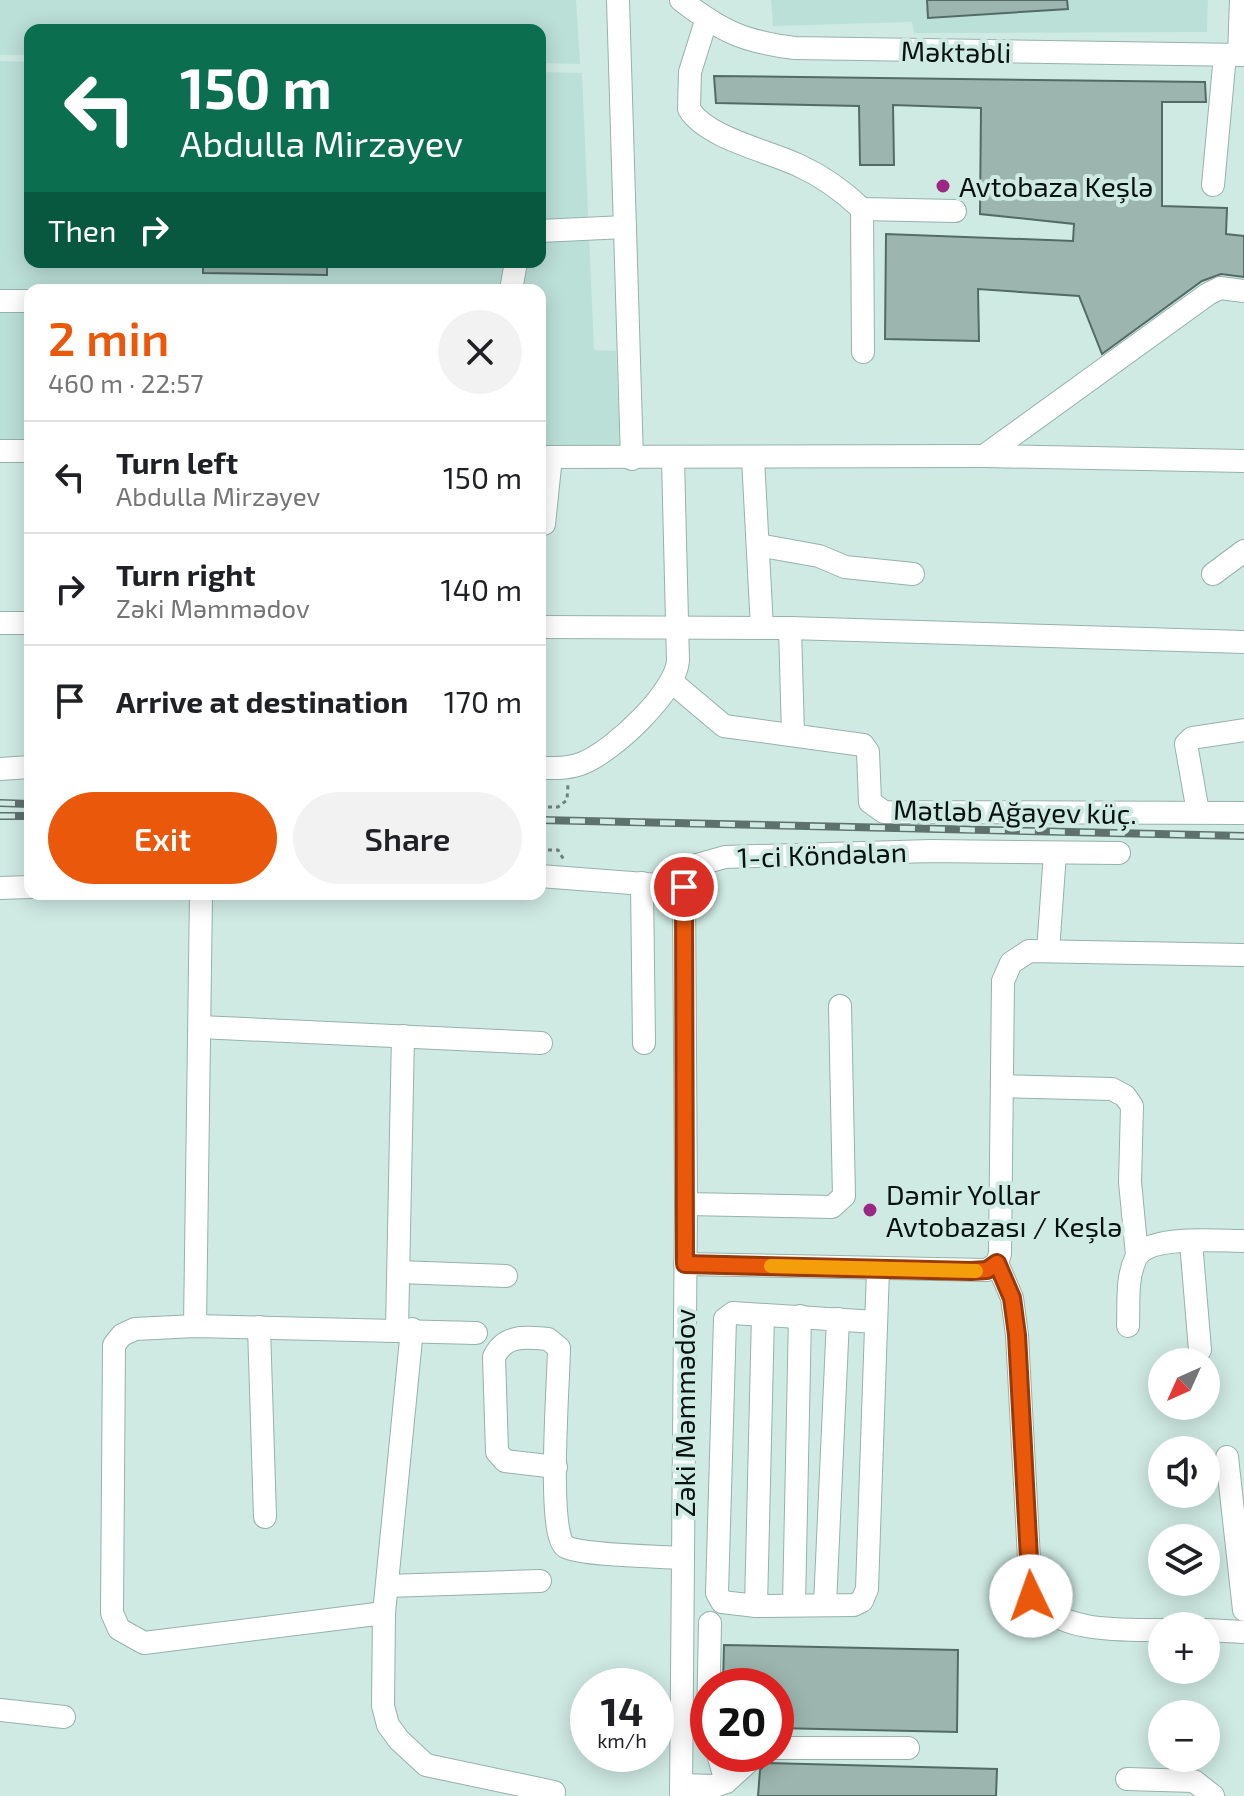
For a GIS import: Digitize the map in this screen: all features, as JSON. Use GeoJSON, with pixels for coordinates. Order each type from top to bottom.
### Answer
{"type":"FeatureCollection","features":[{"type":"Feature","properties":{"kind":"street"},"geometry":{"type":"LineString","coordinates":[[618,0],[632,459]]}},
{"type":"Feature","properties":{"kind":"street","name":"Məktəbli"},"geometry":{"type":"LineString","coordinates":[[681,0],[706,21],[733,36],[795,48],[1236,55]]}},
{"type":"Feature","properties":{"kind":"street"},"geometry":{"type":"LineString","coordinates":[[1213,185],[1236,55],[1241,0]]}},
{"type":"Feature","properties":{"kind":"street"},"geometry":{"type":"LineString","coordinates":[[706,21],[690,72],[689,109],[704,126],[801,166],[838,187],[862,209],[955,211]]}},
{"type":"Feature","properties":{"kind":"street"},"geometry":{"type":"LineString","coordinates":[[862,209],[863,352]]}},
{"type":"Feature","properties":{"kind":"street"},"geometry":{"type":"LineString","coordinates":[[546,231],[625,227]]}},
{"type":"Feature","properties":{"kind":"street"},"geometry":{"type":"LineString","coordinates":[[984,456],[1208,294],[1220,288],[1244,291]]}},
{"type":"Feature","properties":{"kind":"street"},"geometry":{"type":"LineString","coordinates":[[0,301],[24,301]]}},
{"type":"Feature","properties":{"kind":"street"},"geometry":{"type":"LineString","coordinates":[[0,451],[24,451]]}},
{"type":"Feature","properties":{"kind":"street"},"geometry":{"type":"LineString","coordinates":[[546,457],[984,456],[1244,461]]}},
{"type":"Feature","properties":{"kind":"street"},"geometry":{"type":"LineString","coordinates":[[753,458],[762,628]]}},
{"type":"Feature","properties":{"kind":"street"},"geometry":{"type":"LineString","coordinates":[[546,768],[568,768],[594,758],[613,744],[673,683],[678,661],[673,459]]}},
{"type":"Feature","properties":{"kind":"street"},"geometry":{"type":"LineString","coordinates":[[758,545],[819,556],[845,567],[913,574]]}},
{"type":"Feature","properties":{"kind":"street"},"geometry":{"type":"LineString","coordinates":[[1213,574],[1244,551]]}},
{"type":"Feature","properties":{"kind":"street"},"geometry":{"type":"LineString","coordinates":[[0,623],[24,623]]}},
{"type":"Feature","properties":{"kind":"street"},"geometry":{"type":"LineString","coordinates":[[546,627],[790,628],[1244,642]]}},
{"type":"Feature","properties":{"kind":"street"},"geometry":{"type":"LineString","coordinates":[[790,628],[793,734]]}},
{"type":"Feature","properties":{"kind":"street","name":"Mətləb Ağayev küç."},"geometry":{"type":"LineString","coordinates":[[673,683],[724,726],[863,745],[868,752],[870,802],[884,812],[1244,813]]}},
{"type":"Feature","properties":{"kind":"street"},"geometry":{"type":"LineString","coordinates":[[1198,812],[1186,744],[1192,738],[1244,730]]}},
{"type":"Feature","properties":{"kind":"street"},"geometry":{"type":"LineString","coordinates":[[0,769],[24,767]]}},
{"type":"Feature","properties":{"kind":"street","name":"1-ci Köndələn"},"geometry":{"type":"LineString","coordinates":[[684,887],[697,865],[725,857],[931,851],[1119,853]]}},
{"type":"Feature","properties":{"kind":"street"},"geometry":{"type":"LineString","coordinates":[[1048,951],[1055,853]]}},
{"type":"Feature","properties":{"kind":"street"},"geometry":{"type":"LineString","coordinates":[[546,876],[684,887]]}},
{"type":"Feature","properties":{"kind":"street"},"geometry":{"type":"LineString","coordinates":[[642,883],[644,1043]]}},
{"type":"Feature","properties":{"kind":"street"},"geometry":{"type":"LineString","coordinates":[[0,888],[24,887]]}},
{"type":"Feature","properties":{"kind":"street","name":"Zəki Məmmədov"},"geometry":{"type":"LineString","coordinates":[[681,1791],[686,1204],[684,887]]}},
{"type":"Feature","properties":{"kind":"street"},"geometry":{"type":"LineString","coordinates":[[195,1326],[201,900]]}},
{"type":"Feature","properties":{"kind":"street"},"geometry":{"type":"LineString","coordinates":[[685,1264],[987,1270],[997,1263],[1000,1254],[1006,973],[1020,955],[1048,951],[1244,955]]}},
{"type":"Feature","properties":{"kind":"street"},"geometry":{"type":"LineString","coordinates":[[686,1204],[832,1207],[844,1196],[840,1006]]}},
{"type":"Feature","properties":{"kind":"street"},"geometry":{"type":"LineString","coordinates":[[200,1027],[541,1043]]}},
{"type":"Feature","properties":{"kind":"street"},"geometry":{"type":"LineString","coordinates":[[403,1036],[399,1272],[405,1329],[384,1613],[383,1706],[388,1725],[410,1753],[426,1765],[554,1792]]}},
{"type":"Feature","properties":{"kind":"street"},"geometry":{"type":"LineString","coordinates":[[1002,1086],[1112,1089],[1125,1096],[1132,1106],[1130,1182],[1137,1255],[1129,1279],[1128,1326]]}},
{"type":"Feature","properties":{"kind":"street"},"geometry":{"type":"LineString","coordinates":[[1137,1255],[1152,1244],[1244,1241]]}},
{"type":"Feature","properties":{"kind":"street"},"geometry":{"type":"LineString","coordinates":[[1191,1242],[1200,1348]]}},
{"type":"Feature","properties":{"kind":"street"},"geometry":{"type":"LineString","coordinates":[[997,1263],[1012,1298],[1017,1335],[1031,1596],[1042,1610],[1064,1620],[1088,1626],[1148,1629]]}},
{"type":"Feature","properties":{"kind":"street"},"geometry":{"type":"LineString","coordinates":[[876,1322],[733,1313],[725,1319],[717,1593],[722,1602],[756,1606],[854,1605],[862,1601],[867,1589],[878,1269]]}},
{"type":"Feature","properties":{"kind":"street"},"geometry":{"type":"LineString","coordinates":[[399,1272],[506,1276]]}},
{"type":"Feature","properties":{"kind":"street"},"geometry":{"type":"LineString","coordinates":[[756,1606],[763,1315]]}},
{"type":"Feature","properties":{"kind":"street"},"geometry":{"type":"LineString","coordinates":[[794,1605],[800,1316]]}},
{"type":"Feature","properties":{"kind":"street"},"geometry":{"type":"LineString","coordinates":[[825,1605],[838,1319]]}},
{"type":"Feature","properties":{"kind":"street"},"geometry":{"type":"LineString","coordinates":[[384,1613],[144,1643],[119,1629],[112,1613],[114,1345],[122,1335],[135,1329],[195,1326],[476,1333]]}},
{"type":"Feature","properties":{"kind":"street"},"geometry":{"type":"LineString","coordinates":[[259,1327],[265,1517]]}},
{"type":"Feature","properties":{"kind":"street"},"geometry":{"type":"LineString","coordinates":[[556,1467],[505,1461],[497,1452],[494,1357],[500,1345],[508,1340],[548,1339],[559,1348],[556,1467],[554,1510],[558,1541],[564,1547],[683,1558]]}},
{"type":"Feature","properties":{"kind":"street"},"geometry":{"type":"LineString","coordinates":[[1227,1457],[1244,1610]]}},
{"type":"Feature","properties":{"kind":"street"},"geometry":{"type":"LineString","coordinates":[[387,1586],[540,1581]]}},
{"type":"Feature","properties":{"kind":"street"},"geometry":{"type":"LineString","coordinates":[[709,1668],[710,1623]]}},
{"type":"Feature","properties":{"kind":"street"},"geometry":{"type":"LineString","coordinates":[[1220,1631],[1244,1632]]}},
{"type":"Feature","properties":{"kind":"street"},"geometry":{"type":"LineString","coordinates":[[0,1710],[64,1717]]}},
{"type":"Feature","properties":{"kind":"street"},"geometry":{"type":"LineString","coordinates":[[794,1748],[908,1748]]}},
{"type":"Feature","properties":{"kind":"street"},"geometry":{"type":"LineString","coordinates":[[681,1791],[713,1788],[734,1772]]}},
{"type":"Feature","properties":{"kind":"street"},"geometry":{"type":"LineString","coordinates":[[1127,1779],[1194,1781],[1213,1796]]}},
{"type":"Feature","properties":{"kind":"path"},"geometry":{"type":"LineString","coordinates":[[546,807],[558,807],[567,800],[568,768]]}},
{"type":"Feature","properties":{"kind":"path"},"geometry":{"type":"LineString","coordinates":[[546,850],[558,850]]}},
{"type":"Feature","properties":{"kind":"shaded area"},"geometry":{"type":"Polygon","coordinates":[[[0,0],[576,0],[580,64],[546,63],[546,24],[24,24],[24,55],[0,55],[0,0]]]}},
{"type":"Feature","properties":{"kind":"shaded area"},"geometry":{"type":"Polygon","coordinates":[[[771,0],[1208,0],[1207,32],[914,33],[912,22],[773,26],[771,0]]]}},
{"type":"Feature","properties":{"kind":"shaded area"},"geometry":{"type":"Polygon","coordinates":[[[0,61],[24,62],[24,268],[546,268],[546,72],[582,73],[594,350],[616,351],[620,449],[546,448],[546,284],[24,284],[24,443],[0,443],[0,61]]]}},
{"type":"Feature","properties":{"kind":"building"},"geometry":{"type":"Polygon","coordinates":[[[927,0],[1067,0],[1068,9],[928,18],[927,0]]]}},
{"type":"Feature","properties":{"kind":"building"},"geometry":{"type":"Polygon","coordinates":[[[714,76],[1205,82],[1206,102],[1162,102],[1162,206],[1227,208],[1226,234],[1244,236],[1244,277],[1221,274],[1202,281],[1102,354],[1079,296],[978,289],[979,341],[885,339],[886,234],[1073,241],[1074,224],[980,214],[981,108],[893,105],[894,165],[860,165],[859,106],[716,103],[714,76]]]}},
{"type":"Feature","properties":{"kind":"building"},"geometry":{"type":"Polygon","coordinates":[[[203,268],[327,268],[327,275],[203,273],[203,268]]]}},
{"type":"Feature","properties":{"kind":"building"},"geometry":{"type":"Polygon","coordinates":[[[724,1645],[958,1650],[957,1732],[794,1728],[794,1668],[723,1668],[724,1645]]]}},
{"type":"Feature","properties":{"kind":"building"},"geometry":{"type":"Polygon","coordinates":[[[794,1764],[997,1769],[996,1796],[758,1796],[760,1772],[794,1772],[794,1764]]]}},
{"type":"Feature","properties":{"kind":"railway"},"geometry":{"type":"LineString","coordinates":[[0,803],[24,804]]}},
{"type":"Feature","properties":{"kind":"railway"},"geometry":{"type":"LineString","coordinates":[[0,816],[24,816]]}},
{"type":"Feature","properties":{"kind":"railway"},"geometry":{"type":"LineString","coordinates":[[546,820],[1244,836]]}},
{"type":"Feature","properties":{"kind":"slow traffic"},"geometry":{"type":"LineString","coordinates":[[771,1266],[976,1271]]}},
{"type":"Feature","properties":{"kind":"place","name":"Avtobaza Keşlə"},"geometry":{"type":"Point","coordinates":[943,186]}},
{"type":"Feature","properties":{"kind":"place","name":"Dəmir Yollar Avtobazası / Keşlə"},"geometry":{"type":"Point","coordinates":[870,1210]}},
{"type":"Feature","properties":{"kind":"route"},"geometry":{"type":"LineString","coordinates":[[684,887],[685,1264],[971,1271],[987,1270],[997,1263],[1012,1298],[1017,1335],[1031,1596]]}}]}
